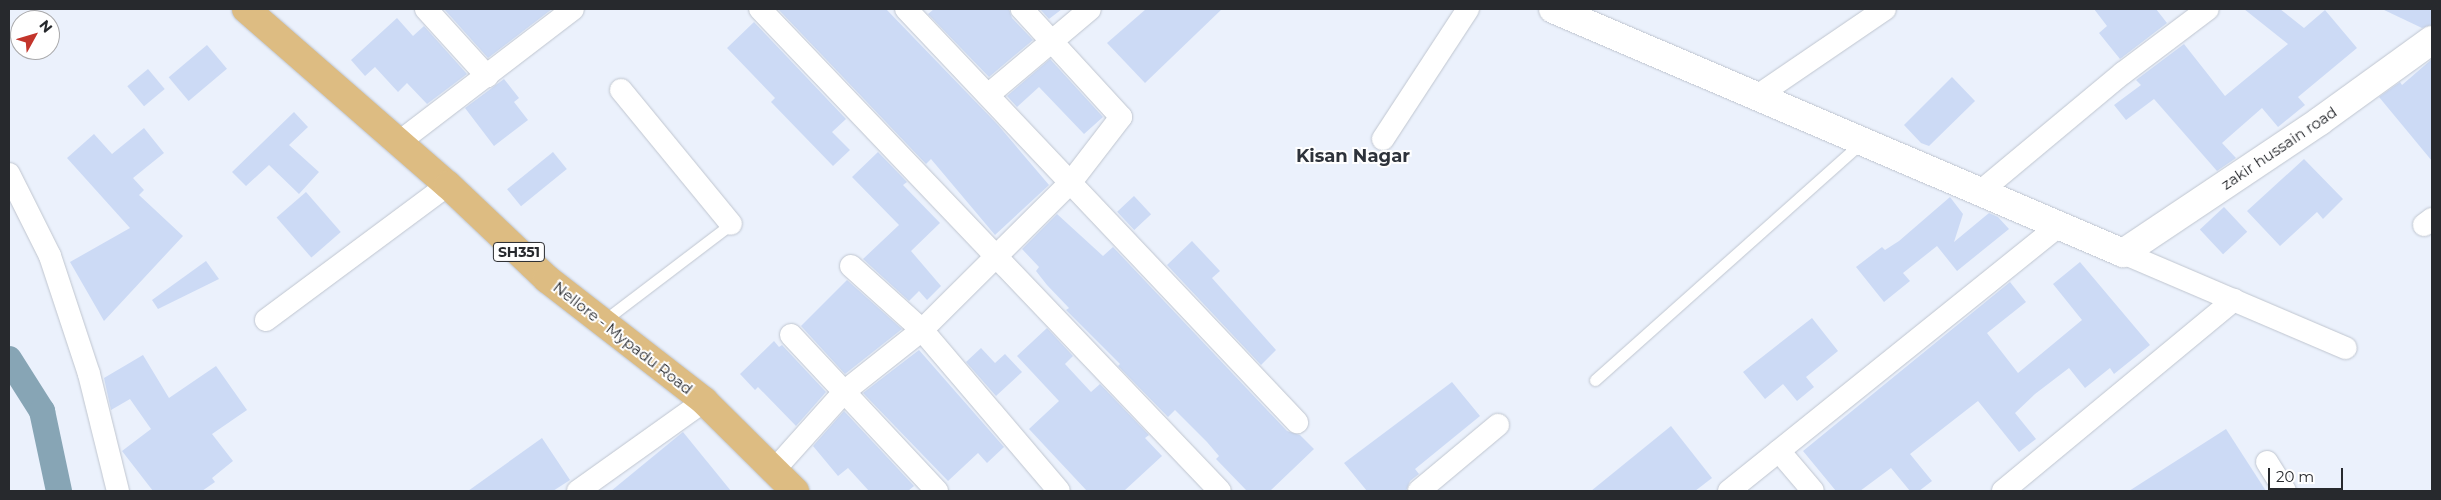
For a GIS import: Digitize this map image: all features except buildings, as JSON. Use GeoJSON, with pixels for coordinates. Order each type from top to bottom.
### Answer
{"type":"FeatureCollection","features":[{"type":"Feature","properties":{"kind":"main road","name":"Nellore - Mypadu Road"},"geometry":{"type":"LineString","coordinates":[[246,9],[448,185],[547,279],[704,401],[775,469],[795,491]]}},
{"type":"Feature","properties":{"kind":"street"},"geometry":{"type":"LineString","coordinates":[[426,9],[487,76]]}},
{"type":"Feature","properties":{"kind":"street"},"geometry":{"type":"LineString","coordinates":[[398,143],[573,9]]}},
{"type":"Feature","properties":{"kind":"street"},"geometry":{"type":"LineString","coordinates":[[760,9],[1220,491]]}},
{"type":"Feature","properties":{"kind":"street"},"geometry":{"type":"LineString","coordinates":[[906,9],[1297,422]]}},
{"type":"Feature","properties":{"kind":"street"},"geometry":{"type":"LineString","coordinates":[[775,469],[845,391],[922,330],[1071,182],[1121,117],[1022,9]]}},
{"type":"Feature","properties":{"kind":"street"},"geometry":{"type":"LineString","coordinates":[[988,95],[1090,9]]}},
{"type":"Feature","properties":{"kind":"street"},"geometry":{"type":"LineString","coordinates":[[1383,139],[1468,9]]}},
{"type":"Feature","properties":{"kind":"street"},"geometry":{"type":"LineString","coordinates":[[1553,9],[2346,348]]}},
{"type":"Feature","properties":{"kind":"street"},"geometry":{"type":"LineString","coordinates":[[1756,97],[1885,9]]}},
{"type":"Feature","properties":{"kind":"street"},"geometry":{"type":"LineString","coordinates":[[1980,192],[2123,73],[2208,9]]}},
{"type":"Feature","properties":{"kind":"street","name":"zakir hussain road"},"geometry":{"type":"LineString","coordinates":[[2124,253],[2320,121],[2432,40]]}},
{"type":"Feature","properties":{"kind":"street"},"geometry":{"type":"LineString","coordinates":[[620,90],[731,224]]}},
{"type":"Feature","properties":{"kind":"street"},"geometry":{"type":"LineString","coordinates":[[9,174],[50,256],[89,374],[118,491]]}},
{"type":"Feature","properties":{"kind":"street"},"geometry":{"type":"LineString","coordinates":[[266,320],[448,185]]}},
{"type":"Feature","properties":{"kind":"street"},"geometry":{"type":"LineString","coordinates":[[1729,491],[2059,226]]}},
{"type":"Feature","properties":{"kind":"street"},"geometry":{"type":"LineString","coordinates":[[851,266],[922,330],[1059,491]]}},
{"type":"Feature","properties":{"kind":"street"},"geometry":{"type":"LineString","coordinates":[[2003,491],[2234,300]]}},
{"type":"Feature","properties":{"kind":"street"},"geometry":{"type":"LineString","coordinates":[[791,335],[937,491]]}},
{"type":"Feature","properties":{"kind":"street"},"geometry":{"type":"LineString","coordinates":[[578,491],[704,401]]}},
{"type":"Feature","properties":{"kind":"street"},"geometry":{"type":"LineString","coordinates":[[1419,491],[1498,425]]}},
{"type":"Feature","properties":{"kind":"street"},"geometry":{"type":"LineString","coordinates":[[1779,451],[1813,491]]}},
{"type":"Feature","properties":{"kind":"street"},"geometry":{"type":"LineString","coordinates":[[2267,462],[2285,491]]}},
{"type":"Feature","properties":{"kind":"lane"},"geometry":{"type":"LineString","coordinates":[[1595,380],[1862,142]]}},
{"type":"Feature","properties":{"kind":"lane"},"geometry":{"type":"LineString","coordinates":[[602,322],[731,224]]}},
{"type":"Feature","properties":{"kind":"waterway"},"geometry":{"type":"LineString","coordinates":[[9,359],[42,411],[59,491]]}},
{"type":"Feature","properties":{"kind":"district","name":"Kisan Nagar"},"geometry":{"type":"Point","coordinates":[1353,156]}}]}
